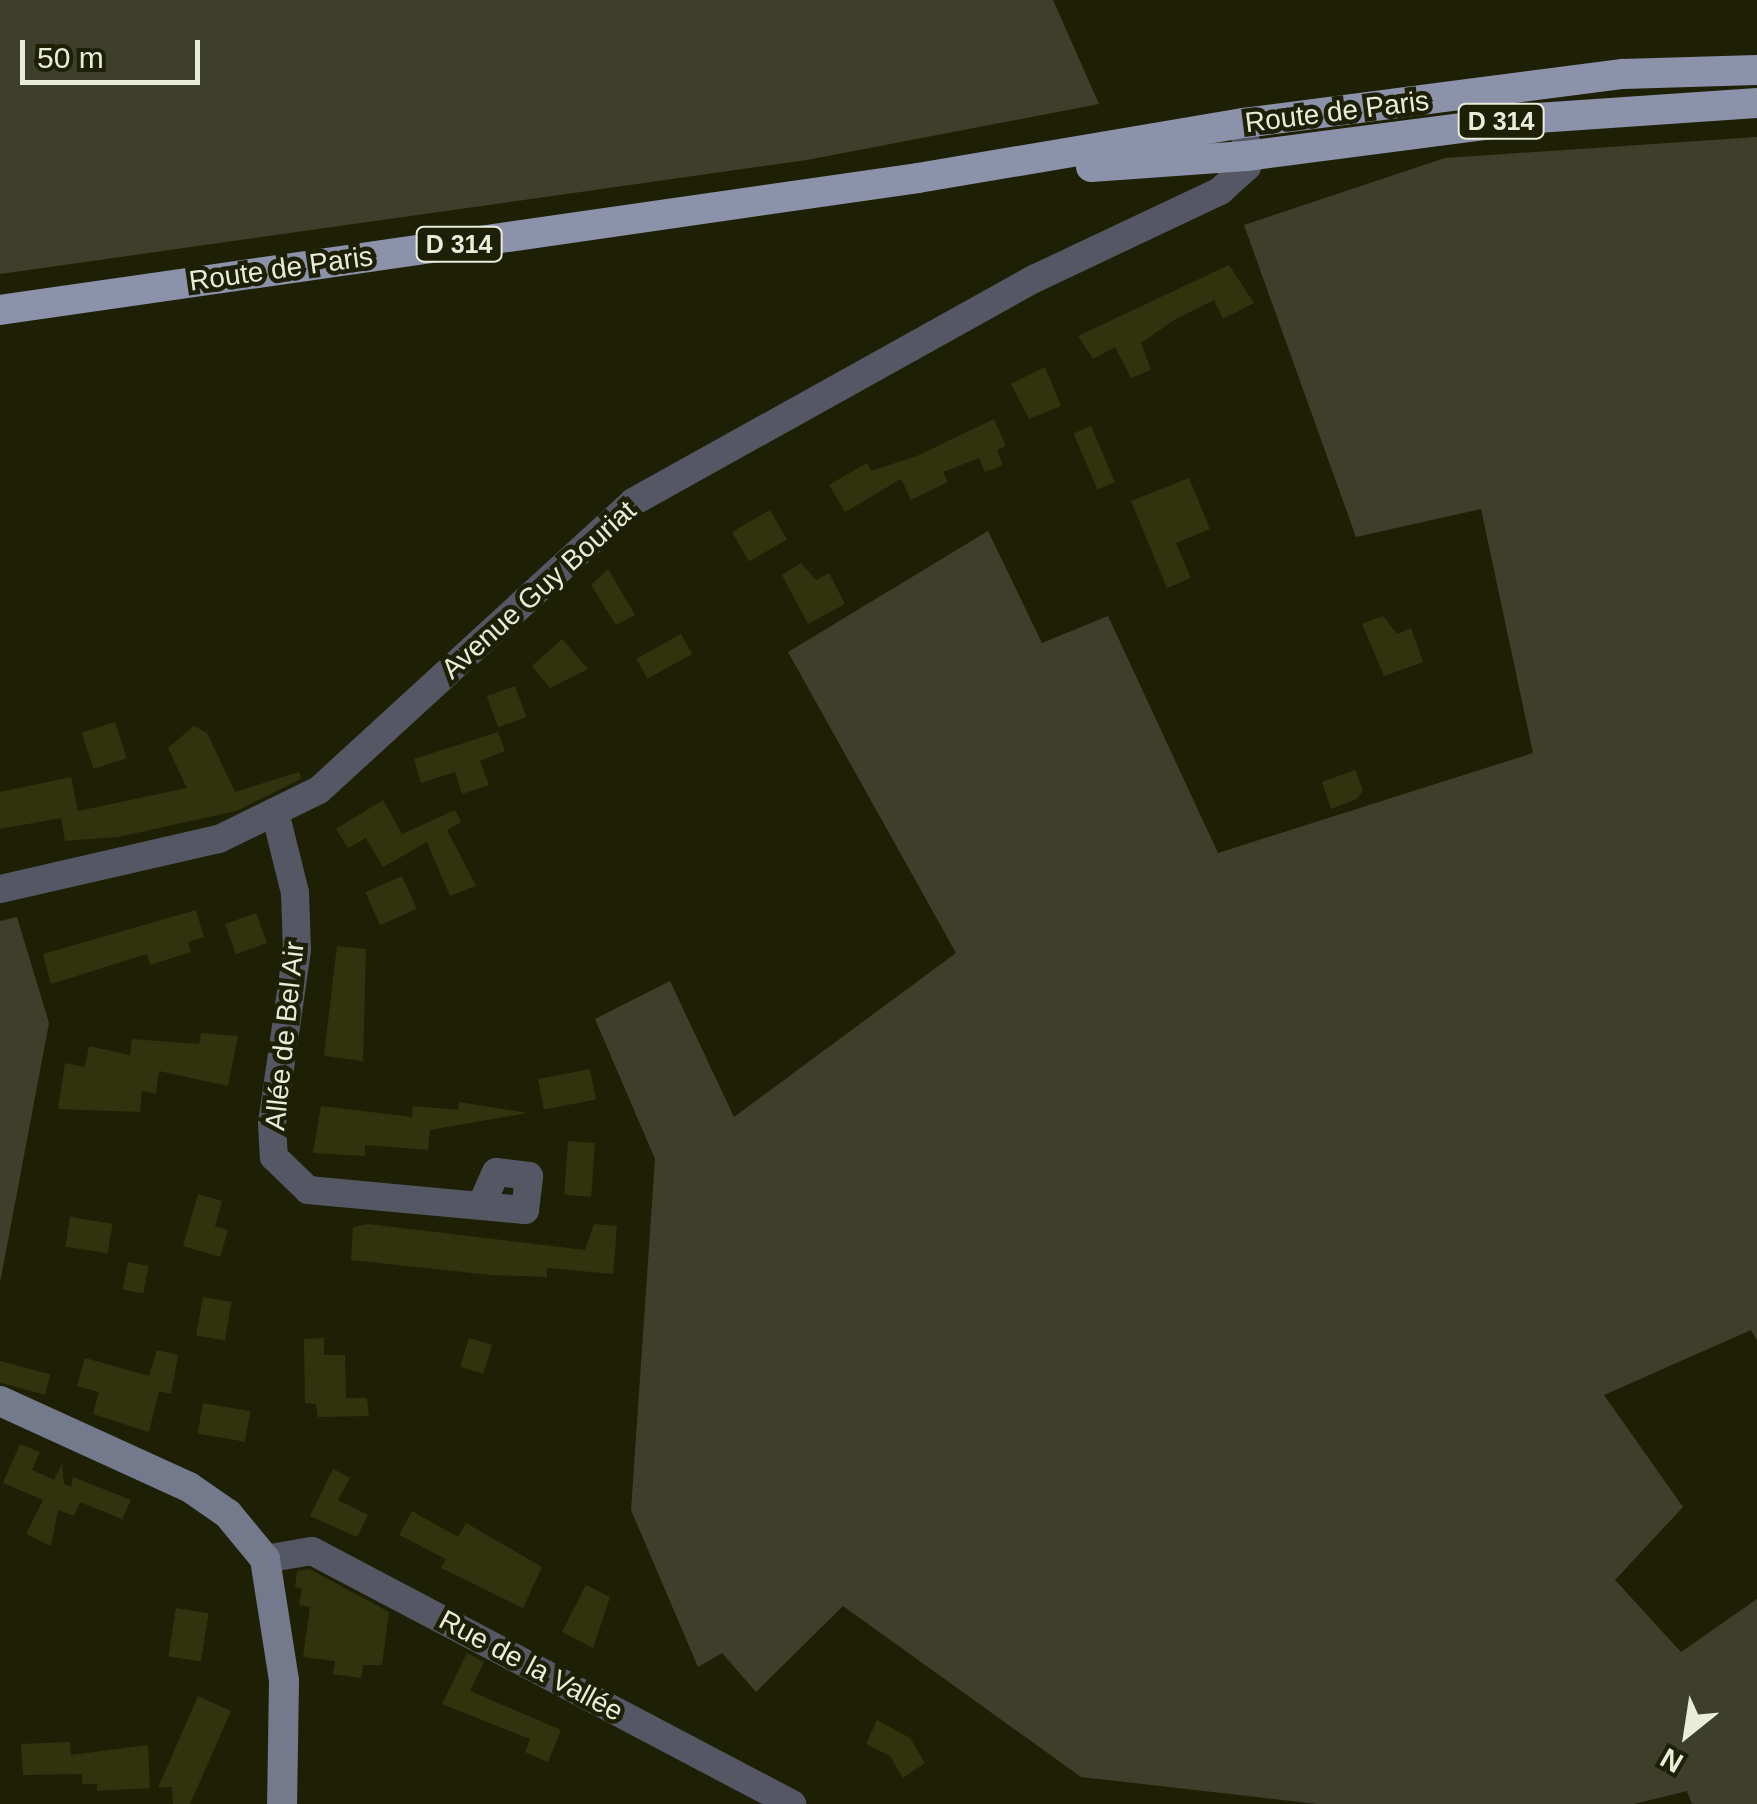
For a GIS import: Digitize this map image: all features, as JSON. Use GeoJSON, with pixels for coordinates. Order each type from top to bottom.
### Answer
{"type":"FeatureCollection","features":[{"type":"Feature","properties":{"kind":"main road","name":"Route de Paris"},"geometry":{"type":"LineString","coordinates":[[0,310],[918,178],[1244,123],[1623,74],[1757,70]]}},
{"type":"Feature","properties":{"kind":"main road","name":"Route de Paris"},"geometry":{"type":"LineString","coordinates":[[918,178],[1246,156],[1410,130],[1757,103]]}},
{"type":"Feature","properties":{"kind":"street"},"geometry":{"type":"LineString","coordinates":[[1244,123],[1246,156]]}},
{"type":"Feature","properties":{"kind":"street","name":"Avenue Guy Bouriat"},"geometry":{"type":"LineString","coordinates":[[0,889],[219,839],[276,816],[374,746],[502,615],[634,502],[1036,278],[1220,191],[1239,180],[1246,156]]}},
{"type":"Feature","properties":{"kind":"street","name":"Allée de Bel Air"},"geometry":{"type":"LineString","coordinates":[[276,816],[295,893],[297,950],[272,1123],[274,1157],[308,1190],[481,1205]]}},
{"type":"Feature","properties":{"kind":"street"},"geometry":{"type":"LineString","coordinates":[[0,1401],[189,1487],[228,1514],[265,1559],[284,1681],[282,1804]]}},
{"type":"Feature","properties":{"kind":"street","name":"Rue de la Vallée"},"geometry":{"type":"LineString","coordinates":[[265,1559],[290,1549],[336,1562],[792,1804]]}},
{"type":"Feature","properties":{"kind":"green space"},"geometry":{"type":"Polygon","coordinates":[[[0,0],[1053,0],[1099,104],[807,160],[0,274],[0,0]]]}},
{"type":"Feature","properties":{"kind":"green space"},"geometry":{"type":"Polygon","coordinates":[[[1757,137],[1757,1341],[1751,1330],[1604,1395],[1683,1507],[1615,1580],[1681,1652],[1757,1599],[1757,1804],[1692,1804],[1687,1791],[1634,1804],[1317,1804],[1081,1777],[843,1606],[756,1692],[722,1653],[698,1667],[631,1510],[655,1159],[595,1019],[670,981],[734,1117],[956,953],[788,652],[988,531],[1042,643],[1108,616],[1218,853],[1533,753],[1481,509],[1356,537],[1244,225],[1445,158],[1757,137]]]}},
{"type":"Feature","properties":{"kind":"green space"},"geometry":{"type":"Polygon","coordinates":[[[17,917],[49,1023],[0,1283],[0,921],[17,917]]]}},
{"type":"Feature","properties":{"kind":"building"},"geometry":{"type":"Polygon","coordinates":[[[1229,265],[1254,303],[1223,319],[1214,300],[1174,320],[1141,343],[1151,370],[1131,378],[1115,347],[1093,359],[1078,336],[1229,265]]]}},
{"type":"Feature","properties":{"kind":"building"},"geometry":{"type":"Polygon","coordinates":[[[1045,367],[1061,406],[1029,419],[1011,384],[1045,367]]]}},
{"type":"Feature","properties":{"kind":"building"},"geometry":{"type":"Polygon","coordinates":[[[994,419],[1006,446],[997,450],[1003,465],[985,472],[979,458],[943,472],[948,482],[911,500],[901,479],[845,512],[829,485],[867,463],[871,471],[917,456],[994,419]]]}},
{"type":"Feature","properties":{"kind":"building"},"geometry":{"type":"Polygon","coordinates":[[[1091,426],[1115,482],[1097,490],[1074,433],[1091,426]]]}},
{"type":"Feature","properties":{"kind":"building"},"geometry":{"type":"Polygon","coordinates":[[[1189,478],[1210,529],[1176,543],[1191,578],[1167,588],[1131,501],[1189,478]]]}},
{"type":"Feature","properties":{"kind":"building"},"geometry":{"type":"Polygon","coordinates":[[[770,510],[787,539],[749,561],[732,532],[770,510]]]}},
{"type":"Feature","properties":{"kind":"building"},"geometry":{"type":"Polygon","coordinates":[[[801,563],[816,580],[829,573],[845,604],[808,624],[782,575],[801,563]]]}},
{"type":"Feature","properties":{"kind":"building"},"geometry":{"type":"Polygon","coordinates":[[[608,569],[635,615],[616,625],[591,585],[608,569]]]}},
{"type":"Feature","properties":{"kind":"building"},"geometry":{"type":"Polygon","coordinates":[[[1383,616],[1397,634],[1411,628],[1423,662],[1384,676],[1362,624],[1383,616]]]}},
{"type":"Feature","properties":{"kind":"building"},"geometry":{"type":"Polygon","coordinates":[[[681,634],[692,654],[648,679],[636,659],[681,634]]]}},
{"type":"Feature","properties":{"kind":"building"},"geometry":{"type":"Polygon","coordinates":[[[562,639],[588,669],[550,688],[532,666],[562,639]]]}},
{"type":"Feature","properties":{"kind":"building"},"geometry":{"type":"Polygon","coordinates":[[[515,686],[526,717],[498,727],[487,696],[515,686]]]}},
{"type":"Feature","properties":{"kind":"building"},"geometry":{"type":"Polygon","coordinates":[[[115,722],[127,758],[93,769],[82,733],[115,722]]]}},
{"type":"Feature","properties":{"kind":"building"},"geometry":{"type":"Polygon","coordinates":[[[194,726],[207,733],[235,792],[299,772],[301,779],[236,811],[118,837],[65,841],[61,818],[0,829],[0,792],[71,777],[78,811],[187,788],[168,748],[194,726]]]}},
{"type":"Feature","properties":{"kind":"building"},"geometry":{"type":"Polygon","coordinates":[[[498,732],[505,751],[480,761],[489,785],[462,794],[455,772],[421,783],[414,759],[498,732]]]}},
{"type":"Feature","properties":{"kind":"building"},"geometry":{"type":"Polygon","coordinates":[[[1355,770],[1363,790],[1357,799],[1331,809],[1322,782],[1355,770]]]}},
{"type":"Feature","properties":{"kind":"building"},"geometry":{"type":"Polygon","coordinates":[[[383,800],[402,834],[455,810],[461,822],[447,830],[476,886],[450,896],[427,842],[383,867],[366,838],[348,848],[336,829],[383,800]]]}},
{"type":"Feature","properties":{"kind":"building"},"geometry":{"type":"Polygon","coordinates":[[[402,876],[417,909],[380,925],[365,892],[402,876]]]}},
{"type":"Feature","properties":{"kind":"building"},"geometry":{"type":"Polygon","coordinates":[[[196,910],[204,937],[188,942],[191,952],[150,965],[147,954],[51,984],[43,954],[196,910]]]}},
{"type":"Feature","properties":{"kind":"building"},"geometry":{"type":"Polygon","coordinates":[[[256,913],[267,943],[236,954],[225,924],[256,913]]]}},
{"type":"Feature","properties":{"kind":"building"},"geometry":{"type":"Polygon","coordinates":[[[337,946],[366,949],[363,1061],[324,1056],[337,946]]]}},
{"type":"Feature","properties":{"kind":"building"},"geometry":{"type":"Polygon","coordinates":[[[201,1033],[238,1036],[228,1086],[159,1071],[156,1093],[142,1091],[140,1112],[58,1109],[65,1063],[85,1067],[89,1046],[130,1055],[132,1039],[199,1044],[201,1033]]]}},
{"type":"Feature","properties":{"kind":"building"},"geometry":{"type":"Polygon","coordinates":[[[590,1069],[596,1099],[544,1110],[538,1079],[590,1069]]]}},
{"type":"Feature","properties":{"kind":"building"},"geometry":{"type":"Polygon","coordinates":[[[459,1102],[528,1113],[430,1130],[428,1150],[365,1145],[365,1156],[313,1153],[321,1106],[412,1117],[413,1106],[458,1110],[459,1102]]]}},
{"type":"Feature","properties":{"kind":"building"},"geometry":{"type":"Polygon","coordinates":[[[568,1141],[595,1143],[591,1197],[564,1195],[568,1141]]]}},
{"type":"Feature","properties":{"kind":"building"},"geometry":{"type":"Polygon","coordinates":[[[198,1194],[222,1201],[215,1226],[228,1230],[220,1257],[183,1246],[198,1194]]]}},
{"type":"Feature","properties":{"kind":"building"},"geometry":{"type":"Polygon","coordinates":[[[70,1217],[112,1224],[108,1253],[65,1247],[70,1217]]]}},
{"type":"Feature","properties":{"kind":"building"},"geometry":{"type":"Polygon","coordinates":[[[368,1224],[585,1250],[594,1224],[617,1226],[613,1274],[547,1268],[547,1277],[491,1275],[351,1260],[353,1227],[368,1224]]]}},
{"type":"Feature","properties":{"kind":"building"},"geometry":{"type":"Polygon","coordinates":[[[128,1262],[149,1266],[143,1293],[123,1289],[128,1262]]]}},
{"type":"Feature","properties":{"kind":"building"},"geometry":{"type":"Polygon","coordinates":[[[203,1297],[232,1302],[225,1340],[196,1335],[203,1297]]]}},
{"type":"Feature","properties":{"kind":"building"},"geometry":{"type":"Polygon","coordinates":[[[324,1338],[324,1355],[345,1355],[346,1398],[367,1398],[369,1416],[318,1417],[316,1404],[305,1403],[304,1339],[324,1338]]]}},
{"type":"Feature","properties":{"kind":"building"},"geometry":{"type":"Polygon","coordinates":[[[469,1338],[492,1345],[483,1374],[460,1367],[469,1338]]]}},
{"type":"Feature","properties":{"kind":"building"},"geometry":{"type":"Polygon","coordinates":[[[157,1350],[178,1355],[171,1394],[159,1391],[149,1432],[93,1414],[99,1392],[77,1386],[85,1358],[149,1376],[157,1350]]]}},
{"type":"Feature","properties":{"kind":"building"},"geometry":{"type":"Polygon","coordinates":[[[0,1361],[50,1374],[45,1395],[0,1383],[0,1361]]]}},
{"type":"Feature","properties":{"kind":"building"},"geometry":{"type":"Polygon","coordinates":[[[203,1403],[250,1411],[245,1442],[198,1434],[203,1403]]]}},
{"type":"Feature","properties":{"kind":"building"},"geometry":{"type":"Polygon","coordinates":[[[20,1444],[40,1452],[32,1470],[54,1480],[62,1464],[64,1484],[71,1487],[73,1477],[131,1500],[122,1519],[80,1502],[74,1516],[58,1510],[51,1546],[26,1534],[43,1500],[3,1483],[20,1444]]]}},
{"type":"Feature","properties":{"kind":"building"},"geometry":{"type":"Polygon","coordinates":[[[333,1469],[350,1478],[338,1500],[368,1515],[357,1537],[310,1516],[333,1469]]]}},
{"type":"Feature","properties":{"kind":"building"},"geometry":{"type":"Polygon","coordinates":[[[412,1511],[458,1537],[466,1523],[542,1567],[523,1608],[441,1568],[446,1559],[399,1535],[412,1511]]]}},
{"type":"Feature","properties":{"kind":"building"},"geometry":{"type":"Polygon","coordinates":[[[309,1569],[389,1612],[382,1665],[363,1665],[361,1678],[333,1674],[335,1661],[303,1657],[310,1607],[299,1605],[302,1589],[295,1587],[297,1571],[309,1569]]]}},
{"type":"Feature","properties":{"kind":"building"},"geometry":{"type":"Polygon","coordinates":[[[586,1585],[610,1597],[593,1648],[562,1632],[586,1585]]]}},
{"type":"Feature","properties":{"kind":"building"},"geometry":{"type":"Polygon","coordinates":[[[176,1608],[209,1613],[201,1662],[168,1656],[176,1608]]]}},
{"type":"Feature","properties":{"kind":"building"},"geometry":{"type":"Polygon","coordinates":[[[467,1653],[484,1662],[470,1691],[561,1730],[548,1762],[525,1752],[530,1739],[442,1704],[467,1653]]]}},
{"type":"Feature","properties":{"kind":"building"},"geometry":{"type":"Polygon","coordinates":[[[198,1696],[231,1711],[190,1804],[173,1804],[172,1787],[158,1788],[198,1696]]]}},
{"type":"Feature","properties":{"kind":"building"},"geometry":{"type":"Polygon","coordinates":[[[877,1720],[910,1738],[925,1763],[903,1778],[890,1756],[866,1744],[877,1720]]]}},
{"type":"Feature","properties":{"kind":"building"},"geometry":{"type":"Polygon","coordinates":[[[70,1742],[71,1755],[148,1745],[150,1788],[97,1791],[97,1784],[82,1784],[82,1774],[23,1775],[21,1744],[70,1742]]]}}]}
